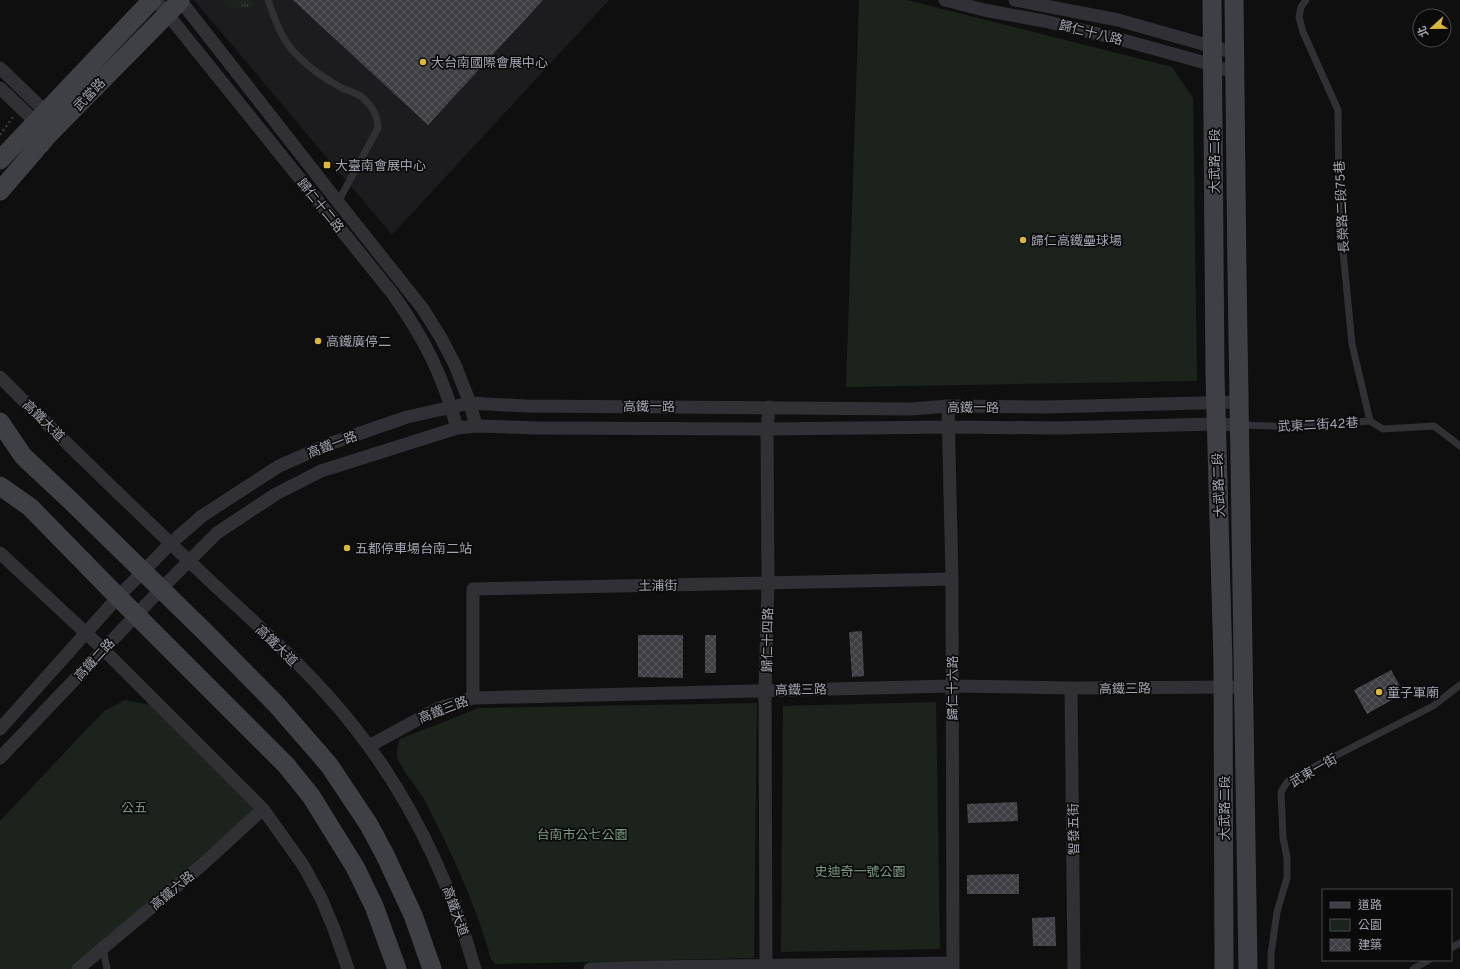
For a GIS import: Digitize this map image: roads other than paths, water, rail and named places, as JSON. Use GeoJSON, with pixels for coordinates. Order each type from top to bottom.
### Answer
{"type":"FeatureCollection","features":[{"type":"Feature","properties":{"kind":"street","name":"武當路"},"geometry":{"type":"LineString","coordinates":[[0,160],[40,116],[152,0]]}},
{"type":"Feature","properties":{"kind":"street","name":"歸仁十八路"},"geometry":{"type":"LineString","coordinates":[[945,0],[984,10],[1044,21],[1119,39],[1213,56],[1235,53]]}},
{"type":"Feature","properties":{"kind":"street","name":"歸仁十八路"},"geometry":{"type":"LineString","coordinates":[[1015,0],[1118,20],[1213,56],[1235,72]]}},
{"type":"Feature","properties":{"kind":"street","name":"大武路二段"},"geometry":{"type":"LineString","coordinates":[[1212,0],[1216,424],[1223,687],[1224,969]]}},
{"type":"Feature","properties":{"kind":"street","name":"大武路二段"},"geometry":{"type":"LineString","coordinates":[[1234,0],[1248,969]]}},
{"type":"Feature","properties":{"kind":"street","name":"武當路"},"geometry":{"type":"LineString","coordinates":[[0,191],[54,129],[171,4]]}},
{"type":"Feature","properties":{"kind":"street","name":"歸仁十二路"},"geometry":{"type":"LineString","coordinates":[[171,4],[338,202],[423,309],[441,338],[455,365],[470,403],[476,426]]}},
{"type":"Feature","properties":{"kind":"street","name":"歸仁十二路"},"geometry":{"type":"LineString","coordinates":[[171,4],[392,293],[411,321],[427,348],[439,374],[457,428]]}},
{"type":"Feature","properties":{"kind":"street"},"geometry":{"type":"LineString","coordinates":[[0,68],[40,116],[54,129]]}},
{"type":"Feature","properties":{"kind":"street"},"geometry":{"type":"LineString","coordinates":[[0,88],[21,108],[40,116]]}},
{"type":"Feature","properties":{"kind":"street","name":"高鐵大道"},"geometry":{"type":"LineString","coordinates":[[0,377],[189,561],[304,670],[341,711],[369,746],[414,818],[435,859],[452,900],[475,969]]}},
{"type":"Feature","properties":{"kind":"street","name":"高鐵一路"},"geometry":{"type":"LineString","coordinates":[[118,597],[171,543],[202,516],[279,466],[329,444],[400,420],[470,403],[526,406],[911,409],[948,406],[1046,407],[1239,402]]}},
{"type":"Feature","properties":{"kind":"street","name":"歸仁十六路"},"geometry":{"type":"LineString","coordinates":[[948,406],[952,579],[953,966]]}},
{"type":"Feature","properties":{"kind":"street","name":"歸仁十四路"},"geometry":{"type":"LineString","coordinates":[[766,967],[765,690],[768,583],[769,407]]}},
{"type":"Feature","properties":{"kind":"street"},"geometry":{"type":"LineString","coordinates":[[0,422],[23,456],[161,589],[276,704],[329,765],[386,855],[413,915],[432,969]]}},
{"type":"Feature","properties":{"kind":"street","name":"高鐵一路"},"geometry":{"type":"LineString","coordinates":[[189,561],[217,533],[247,512],[276,494],[321,471],[457,428],[476,426],[537,428],[768,429],[948,427],[1058,428],[1216,424],[1239,426]]}},
{"type":"Feature","properties":{"kind":"street"},"geometry":{"type":"LineString","coordinates":[[0,445],[23,456]]}},
{"type":"Feature","properties":{"kind":"street"},"geometry":{"type":"LineString","coordinates":[[0,486],[30,506],[118,597],[286,765],[311,796],[355,867],[374,906],[397,969]]}},
{"type":"Feature","properties":{"kind":"street"},"geometry":{"type":"LineString","coordinates":[[0,553],[87,633],[263,809],[303,865],[317,891],[334,929],[348,969]]}},
{"type":"Feature","properties":{"kind":"street","name":"高鐵二路"},"geometry":{"type":"LineString","coordinates":[[0,758],[136,614],[189,561]]}},
{"type":"Feature","properties":{"kind":"street","name":"土浦街"},"geometry":{"type":"LineString","coordinates":[[473,698],[473,589],[952,579]]}},
{"type":"Feature","properties":{"kind":"street","name":"高鐵二路"},"geometry":{"type":"LineString","coordinates":[[0,729],[118,597]]}},
{"type":"Feature","properties":{"kind":"street","name":"高鐵三路"},"geometry":{"type":"LineString","coordinates":[[369,746],[439,708],[473,698],[952,686],[1071,688],[1244,687]]}},
{"type":"Feature","properties":{"kind":"street","name":"智發五街"},"geometry":{"type":"LineString","coordinates":[[1071,688],[1074,969]]}},
{"type":"Feature","properties":{"kind":"street","name":"高鐵六路"},"geometry":{"type":"LineString","coordinates":[[78,969],[202,865],[263,809]]}},
{"type":"Feature","properties":{"kind":"street"},"geometry":{"type":"LineString","coordinates":[[590,969],[953,966]]}},
{"type":"Feature","properties":{"kind":"lane"},"geometry":{"type":"LineString","coordinates":[[268,0],[284,38],[295,53],[314,71],[342,88],[363,98],[376,113],[378,128],[338,202]]}},
{"type":"Feature","properties":{"kind":"lane","name":"長榮路二段75巷"},"geometry":{"type":"LineString","coordinates":[[1306,0],[1301,7],[1299,17],[1302,32],[1338,110],[1339,210],[1352,344],[1370,421]]}},
{"type":"Feature","properties":{"kind":"lane","name":"武東二街42巷"},"geometry":{"type":"LineString","coordinates":[[1239,426],[1301,427],[1370,421],[1383,429],[1434,426],[1460,446]]}},
{"type":"Feature","properties":{"kind":"lane","name":"武東一街"},"geometry":{"type":"LineString","coordinates":[[1271,969],[1271,954],[1277,912],[1287,878],[1287,858],[1281,792],[1287,782],[1433,706],[1460,685]]}},
{"type":"Feature","properties":{"kind":"lane"},"geometry":{"type":"LineString","coordinates":[[103,948],[107,969]]}},
{"type":"Feature","properties":{"kind":"lane"},"geometry":{"type":"LineString","coordinates":[[1413,969],[1427,961]]}},
{"type":"Feature","properties":{"kind":"place","name":"大台南國際會展中心"},"geometry":{"type":"Point","coordinates":[423,62]}},
{"type":"Feature","properties":{"kind":"place","name":"大臺南會展中心"},"geometry":{"type":"Point","coordinates":[327,165]}},
{"type":"Feature","properties":{"kind":"place","name":"歸仁高鐵壘球場"},"geometry":{"type":"Point","coordinates":[1023,240]}},
{"type":"Feature","properties":{"kind":"place","name":"高鐵廣停二"},"geometry":{"type":"Point","coordinates":[318,341]}},
{"type":"Feature","properties":{"kind":"place","name":"五都停車場台南二站"},"geometry":{"type":"Point","coordinates":[347,548]}},
{"type":"Feature","properties":{"kind":"place","name":"童子軍廟"},"geometry":{"type":"Point","coordinates":[1379,692]}},
{"type":"Feature","properties":{"kind":"park label","name":"公五"},"geometry":{"type":"Point","coordinates":[134,807]}},
{"type":"Feature","properties":{"kind":"park label","name":"台南市公七公園"},"geometry":{"type":"Point","coordinates":[582,834]}},
{"type":"Feature","properties":{"kind":"park label","name":"史迪奇一號公園"},"geometry":{"type":"Point","coordinates":[860,871]}}]}
